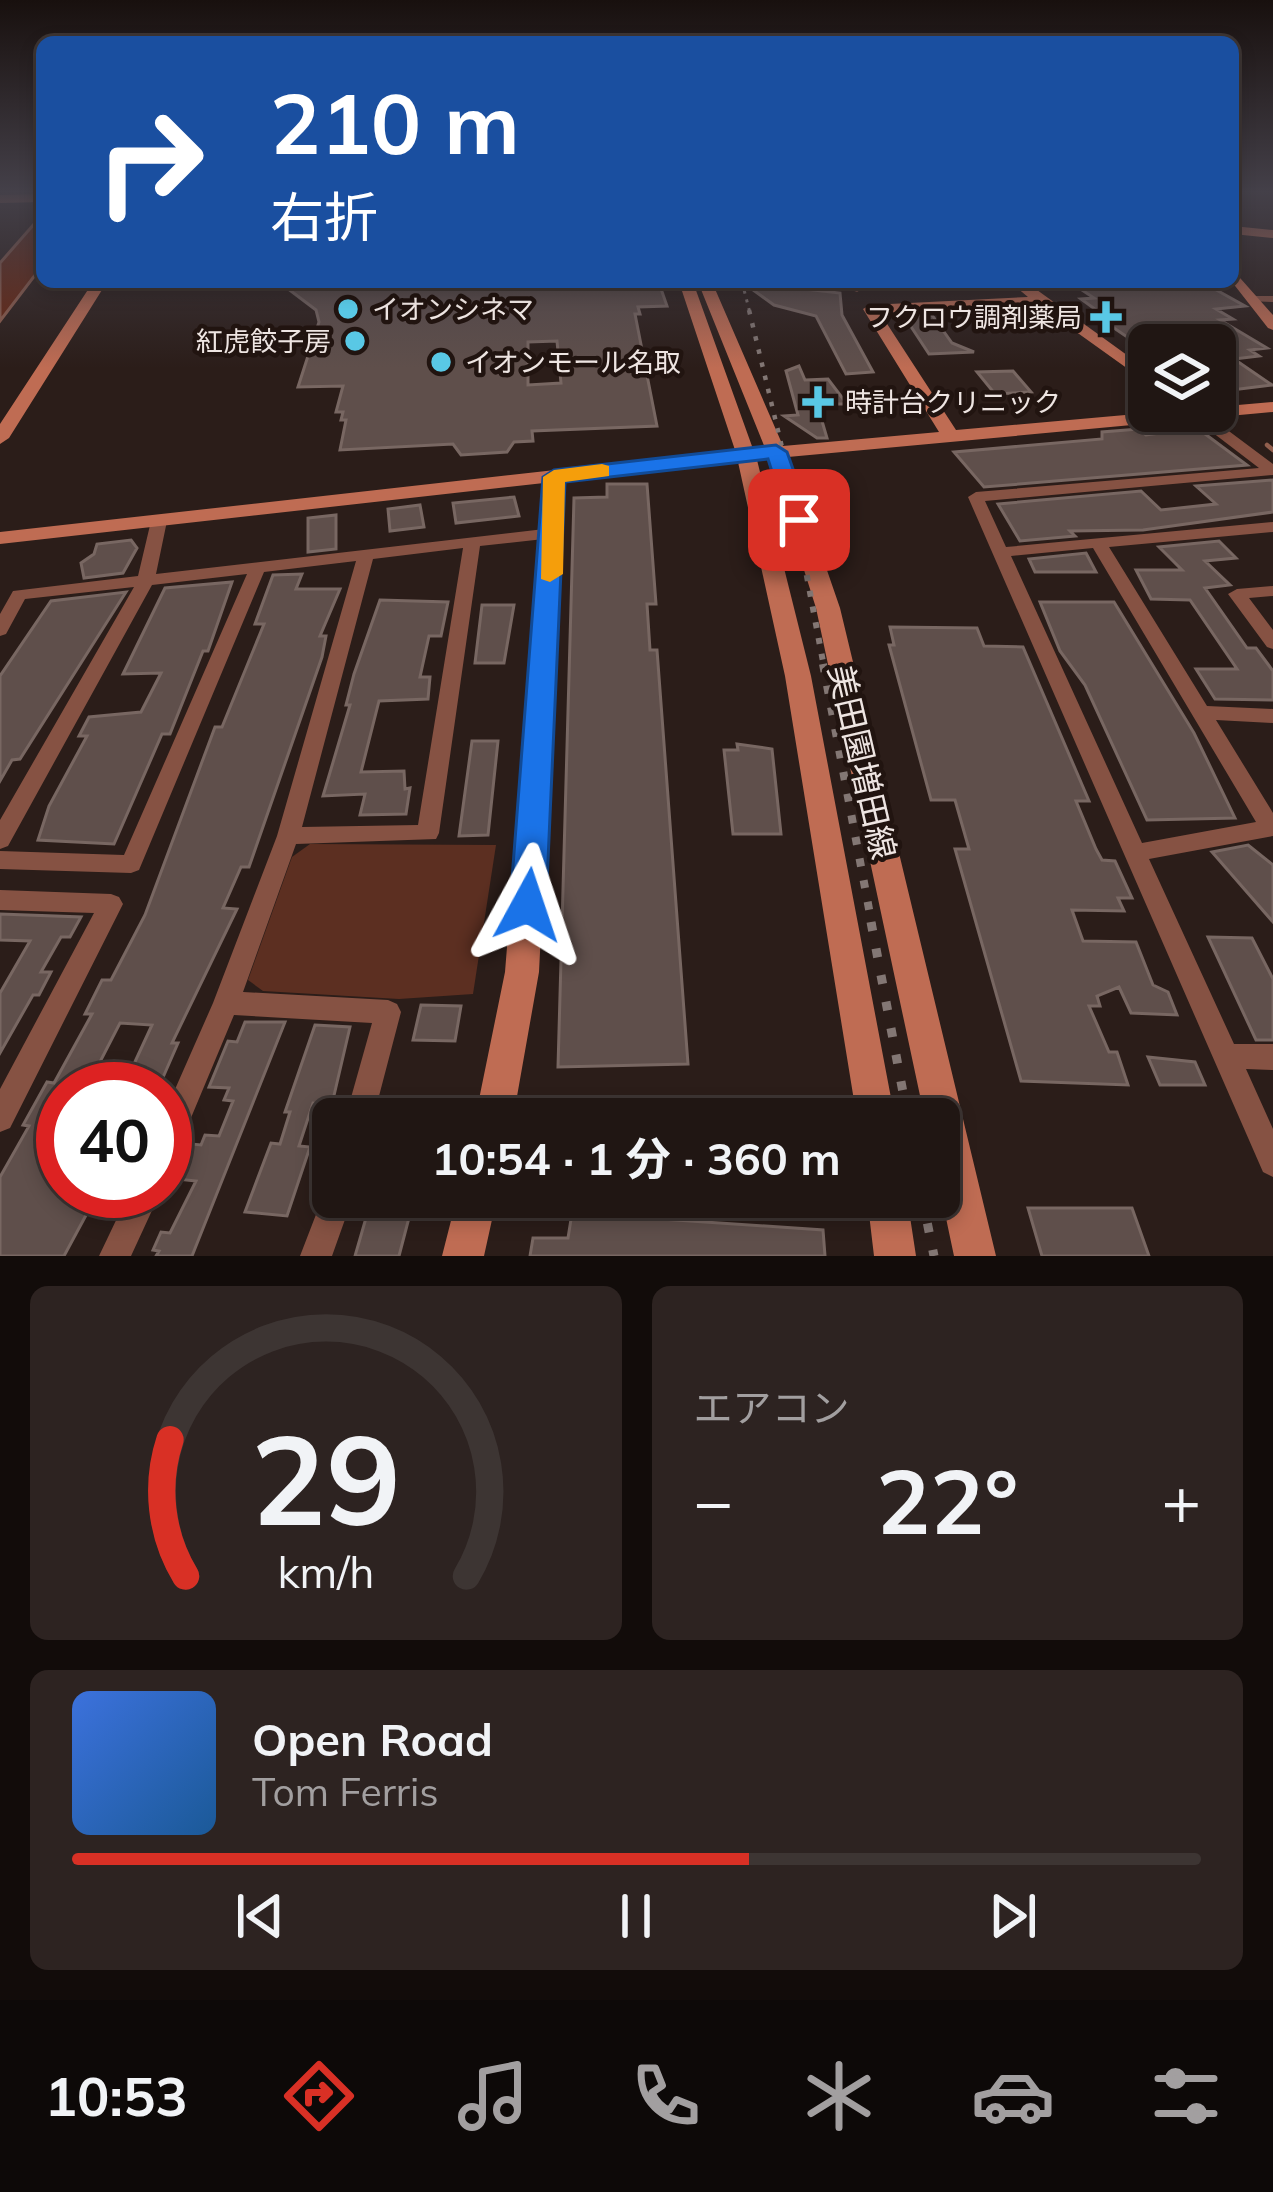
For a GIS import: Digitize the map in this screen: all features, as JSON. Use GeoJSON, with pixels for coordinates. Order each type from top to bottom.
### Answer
{"type":"FeatureCollection","features":[{"type":"Feature","properties":{"kind":"street"},"geometry":{"type":"LineString","coordinates":[[1239,282],[1273,325]]}},
{"type":"Feature","properties":{"kind":"street"},"geometry":{"type":"LineString","coordinates":[[0,438],[96,288]]}},
{"type":"Feature","properties":{"kind":"street","name":"美田園増田線"},"geometry":{"type":"LineString","coordinates":[[688,288],[747,455],[798,676],[872,1098]]}},
{"type":"Feature","properties":{"kind":"street","name":"美田園増田線"},"geometry":{"type":"LineString","coordinates":[[708,288],[776,452],[828,608],[974,1256]]}},
{"type":"Feature","properties":{"kind":"street"},"geometry":{"type":"LineString","coordinates":[[856,288],[950,435]]}},
{"type":"Feature","properties":{"kind":"street"},"geometry":{"type":"LineString","coordinates":[[1025,288],[1128,364]]}},
{"type":"Feature","properties":{"kind":"street"},"geometry":{"type":"LineString","coordinates":[[1252,298],[1273,299]]}},
{"type":"Feature","properties":{"kind":"street"},"geometry":{"type":"LineString","coordinates":[[870,309],[1043,301]]}},
{"type":"Feature","properties":{"kind":"street"},"geometry":{"type":"LineString","coordinates":[[1236,409],[1273,406]]}},
{"type":"Feature","properties":{"kind":"street"},"geometry":{"type":"LineString","coordinates":[[0,538],[747,455],[1128,418]]}},
{"type":"Feature","properties":{"kind":"street"},"geometry":{"type":"LineString","coordinates":[[1221,432],[1273,471],[976,497],[1273,1162]]}},
{"type":"Feature","properties":{"kind":"street"},"geometry":{"type":"LineString","coordinates":[[498,1098],[524,952],[554,477]]}},
{"type":"Feature","properties":{"kind":"street"},"geometry":{"type":"LineString","coordinates":[[0,840],[146,580],[159,521]]}},
{"type":"Feature","properties":{"kind":"street"},"geometry":{"type":"LineString","coordinates":[[1001,552],[1270,531]]}},
{"type":"Feature","properties":{"kind":"street"},"geometry":{"type":"LineString","coordinates":[[0,630],[19,595],[553,533]]}},
{"type":"Feature","properties":{"kind":"street"},"geometry":{"type":"LineString","coordinates":[[288,836],[428,833],[472,543]]}},
{"type":"Feature","properties":{"kind":"street"},"geometry":{"type":"LineString","coordinates":[[1099,544],[1272,827],[1135,853]]}},
{"type":"Feature","properties":{"kind":"street"},"geometry":{"type":"LineString","coordinates":[[192,1083],[288,836],[367,555]]}},
{"type":"Feature","properties":{"kind":"street"},"geometry":{"type":"LineString","coordinates":[[0,860],[131,863],[258,567]]}},
{"type":"Feature","properties":{"kind":"street"},"geometry":{"type":"LineString","coordinates":[[1273,591],[1237,594],[1273,643]]}},
{"type":"Feature","properties":{"kind":"street"},"geometry":{"type":"LineString","coordinates":[[1202,712],[1273,716]]}},
{"type":"Feature","properties":{"kind":"street"},"geometry":{"type":"LineString","coordinates":[[0,900],[111,904],[0,1118]]}},
{"type":"Feature","properties":{"kind":"street"},"geometry":{"type":"LineString","coordinates":[[226,1004],[388,1012],[365,1098]]}},
{"type":"Feature","properties":{"kind":"street"},"geometry":{"type":"LineString","coordinates":[[1226,1056],[1273,1057]]}},
{"type":"Feature","properties":{"kind":"street"},"geometry":{"type":"LineString","coordinates":[[115,1256],[133,1218]]}},
{"type":"Feature","properties":{"kind":"street"},"geometry":{"type":"LineString","coordinates":[[316,1256],[330,1218]]}},
{"type":"Feature","properties":{"kind":"street"},"geometry":{"type":"LineString","coordinates":[[463,1256],[472,1218]]}},
{"type":"Feature","properties":{"kind":"street"},"geometry":{"type":"LineString","coordinates":[[890,1218],[895,1256]]}},
{"type":"Feature","properties":{"kind":"shaded area"},"geometry":{"type":"Polygon","coordinates":[[[11,251],[36,251],[36,274],[0,321],[0,263],[11,251]]]}},
{"type":"Feature","properties":{"kind":"shaded area"},"geometry":{"type":"Polygon","coordinates":[[[310,844],[496,845],[473,994],[399,999],[263,991],[248,980],[292,857],[310,844]]]}},
{"type":"Feature","properties":{"kind":"building","name":"イオンモール名取"},"geometry":{"type":"Polygon","coordinates":[[[287,288],[661,288],[667,306],[638,307],[640,314],[635,314],[657,426],[532,431],[533,441],[514,442],[507,452],[461,455],[453,444],[340,450],[346,420],[341,420],[343,412],[336,412],[343,386],[298,387],[319,322],[316,310],[287,288]],[[557,341],[528,342],[528,385],[561,383],[557,341]]]}},
{"type":"Feature","properties":{"kind":"building"},"geometry":{"type":"Polygon","coordinates":[[[750,288],[840,293],[842,315],[873,372],[846,374],[816,316],[774,305],[750,288]]]}},
{"type":"Feature","properties":{"kind":"building"},"geometry":{"type":"Polygon","coordinates":[[[1079,288],[1213,288],[1245,306],[1216,309],[1233,319],[1220,320],[1227,324],[1128,324],[1128,338],[1081,299],[1094,298],[1079,288]]]}},
{"type":"Feature","properties":{"kind":"building"},"geometry":{"type":"Polygon","coordinates":[[[932,315],[952,343],[974,352],[929,354],[904,316],[932,315]]]}},
{"type":"Feature","properties":{"kind":"building"},"geometry":{"type":"Polygon","coordinates":[[[1236,330],[1267,348],[1250,350],[1259,356],[1236,359],[1236,330]]]}},
{"type":"Feature","properties":{"kind":"building"},"geometry":{"type":"Polygon","coordinates":[[[1236,360],[1272,385],[1236,389],[1236,360]]]}},
{"type":"Feature","properties":{"kind":"building"},"geometry":{"type":"Polygon","coordinates":[[[799,366],[805,380],[828,379],[847,404],[817,404],[827,438],[817,438],[784,416],[798,415],[786,371],[799,366]]]}},
{"type":"Feature","properties":{"kind":"building"},"geometry":{"type":"Polygon","coordinates":[[[1013,371],[1031,392],[995,394],[977,372],[1013,371]]]}},
{"type":"Feature","properties":{"kind":"building"},"geometry":{"type":"Polygon","coordinates":[[[1128,430],[1146,435],[1202,432],[1247,465],[984,487],[954,452],[1102,439],[1102,432],[1128,430]]]}},
{"type":"Feature","properties":{"kind":"building"},"geometry":{"type":"Polygon","coordinates":[[[1273,480],[1273,512],[1143,530],[1070,531],[1075,536],[1020,541],[998,504],[1141,491],[1161,510],[1216,504],[1196,486],[1273,480]]]}},
{"type":"Feature","properties":{"kind":"building"},"geometry":{"type":"Polygon","coordinates":[[[607,484],[647,484],[656,604],[647,604],[650,650],[657,650],[688,1064],[558,1067],[574,498],[607,497],[607,484]]]}},
{"type":"Feature","properties":{"kind":"building"},"geometry":{"type":"Polygon","coordinates":[[[514,497],[519,516],[456,523],[453,503],[514,497]]]}},
{"type":"Feature","properties":{"kind":"building"},"geometry":{"type":"Polygon","coordinates":[[[420,505],[424,527],[390,531],[388,509],[420,505]]]}},
{"type":"Feature","properties":{"kind":"building"},"geometry":{"type":"Polygon","coordinates":[[[336,515],[336,549],[308,552],[308,518],[336,515]]]}},
{"type":"Feature","properties":{"kind":"building"},"geometry":{"type":"Polygon","coordinates":[[[131,540],[137,548],[123,573],[84,578],[81,563],[94,554],[97,544],[131,540]]]}},
{"type":"Feature","properties":{"kind":"building"},"geometry":{"type":"Polygon","coordinates":[[[1219,541],[1236,558],[1205,561],[1230,585],[1205,588],[1247,648],[1256,648],[1273,671],[1273,700],[1215,699],[1196,669],[1237,669],[1190,600],[1151,599],[1136,570],[1182,570],[1159,547],[1219,541]]]}},
{"type":"Feature","properties":{"kind":"building"},"geometry":{"type":"Polygon","coordinates":[[[1086,553],[1096,572],[1035,572],[1029,559],[1086,553]]]}},
{"type":"Feature","properties":{"kind":"building"},"geometry":{"type":"Polygon","coordinates":[[[302,574],[296,589],[340,589],[320,636],[326,636],[322,657],[249,867],[241,867],[223,908],[237,909],[172,1043],[178,1043],[170,1062],[135,1062],[152,1025],[120,1023],[100,1062],[66,1062],[92,1014],[85,1014],[102,980],[111,980],[145,915],[215,727],[222,727],[264,624],[255,624],[273,575],[302,574]]]}},
{"type":"Feature","properties":{"kind":"building"},"geometry":{"type":"Polygon","coordinates":[[[232,582],[208,651],[203,651],[170,734],[162,734],[114,844],[38,840],[49,806],[87,736],[79,736],[89,717],[141,712],[161,673],[123,674],[165,588],[232,582]]]}},
{"type":"Feature","properties":{"kind":"building"},"geometry":{"type":"Polygon","coordinates":[[[126,592],[20,759],[12,760],[0,781],[0,676],[51,601],[126,592]]]}},
{"type":"Feature","properties":{"kind":"building"},"geometry":{"type":"Polygon","coordinates":[[[380,600],[448,602],[441,636],[429,636],[420,677],[430,677],[428,699],[379,701],[361,772],[404,771],[405,789],[410,788],[406,814],[360,815],[365,794],[323,796],[350,705],[346,705],[354,674],[380,600]]]}},
{"type":"Feature","properties":{"kind":"building"},"geometry":{"type":"Polygon","coordinates":[[[1040,602],[1114,602],[1194,733],[1235,818],[1147,820],[1085,685],[1060,651],[1040,602]]]}},
{"type":"Feature","properties":{"kind":"building"},"geometry":{"type":"Polygon","coordinates":[[[482,605],[514,605],[504,663],[475,663],[482,605]]]}},
{"type":"Feature","properties":{"kind":"building"},"geometry":{"type":"Polygon","coordinates":[[[890,627],[977,628],[984,646],[1023,647],[1089,801],[1076,801],[1096,849],[1102,860],[1115,861],[1132,898],[1118,898],[1124,911],[1072,910],[1083,941],[1136,942],[1153,985],[1168,992],[1177,1015],[1131,1013],[1119,987],[1097,996],[1100,1006],[1089,1006],[1109,1052],[1117,1052],[1128,1085],[1021,1081],[955,849],[969,849],[955,800],[931,800],[889,645],[894,645],[890,627]]]}},
{"type":"Feature","properties":{"kind":"building"},"geometry":{"type":"Polygon","coordinates":[[[472,741],[498,741],[488,835],[459,836],[472,741]]]}},
{"type":"Feature","properties":{"kind":"building"},"geometry":{"type":"Polygon","coordinates":[[[737,744],[772,749],[781,834],[733,834],[724,750],[738,750],[737,744]]]}},
{"type":"Feature","properties":{"kind":"building"},"geometry":{"type":"Polygon","coordinates":[[[1248,845],[1273,865],[1273,922],[1212,852],[1248,845]]]}},
{"type":"Feature","properties":{"kind":"building"},"geometry":{"type":"Polygon","coordinates":[[[0,914],[81,917],[70,937],[61,937],[41,972],[51,972],[39,995],[33,995],[0,1053],[0,993],[30,941],[0,940],[0,914]]]}},
{"type":"Feature","properties":{"kind":"building"},"geometry":{"type":"Polygon","coordinates":[[[1208,937],[1252,938],[1273,979],[1273,1040],[1256,1040],[1208,937]]]}},
{"type":"Feature","properties":{"kind":"building"},"geometry":{"type":"Polygon","coordinates":[[[421,1005],[461,1006],[455,1041],[413,1040],[421,1005]]]}},
{"type":"Feature","properties":{"kind":"building"},"geometry":{"type":"Polygon","coordinates":[[[245,1022],[285,1022],[192,1256],[156,1256],[159,1251],[153,1250],[161,1232],[170,1233],[178,1218],[192,1218],[196,1181],[192,1181],[192,1144],[201,1145],[205,1135],[219,1136],[233,1101],[224,1100],[229,1088],[209,1087],[228,1041],[237,1042],[245,1022]]]}},
{"type":"Feature","properties":{"kind":"building"},"geometry":{"type":"Polygon","coordinates":[[[315,1025],[350,1027],[333,1098],[312,1098],[299,1146],[310,1147],[287,1216],[245,1212],[271,1143],[280,1144],[290,1112],[285,1112],[315,1025]]]}},
{"type":"Feature","properties":{"kind":"building"},"geometry":{"type":"Polygon","coordinates":[[[1148,1057],[1195,1062],[1205,1085],[1160,1085],[1148,1057]]]}},
{"type":"Feature","properties":{"kind":"building"},"geometry":{"type":"Polygon","coordinates":[[[36,1102],[36,1218],[85,1218],[64,1256],[0,1256],[0,1177],[29,1126],[23,1125],[36,1102]]]}},
{"type":"Feature","properties":{"kind":"building"},"geometry":{"type":"Polygon","coordinates":[[[1028,1208],[1132,1208],[1149,1256],[1042,1256],[1028,1208]]]}},
{"type":"Feature","properties":{"kind":"building"},"geometry":{"type":"Polygon","coordinates":[[[366,1218],[409,1218],[399,1256],[355,1256],[366,1218]]]}},
{"type":"Feature","properties":{"kind":"building"},"geometry":{"type":"Polygon","coordinates":[[[571,1218],[823,1230],[825,1256],[530,1256],[533,1238],[568,1238],[571,1218]]]}},
{"type":"Feature","properties":{"kind":"waterway"},"geometry":{"type":"LineString","coordinates":[[1267,445],[1273,450]]}},
{"type":"Feature","properties":{"kind":"railway"},"geometry":{"type":"LineString","coordinates":[[744,288],[750,313]]}},
{"type":"Feature","properties":{"kind":"railway"},"geometry":{"type":"LineString","coordinates":[[749,310],[787,468]]}},
{"type":"Feature","properties":{"kind":"railway"},"geometry":{"type":"LineString","coordinates":[[786,465],[824,667]]}},
{"type":"Feature","properties":{"kind":"railway"},"geometry":{"type":"LineString","coordinates":[[823,664],[872,925]]}},
{"type":"Feature","properties":{"kind":"railway"},"geometry":{"type":"LineString","coordinates":[[871,922],[904,1098]]}},
{"type":"Feature","properties":{"kind":"railway"},"geometry":{"type":"LineString","coordinates":[[926,1218],[934,1256]]}},
{"type":"Feature","properties":{"kind":"slow traffic"},"geometry":{"type":"LineString","coordinates":[[550,574],[554,477],[602,471]]}},
{"type":"Feature","properties":{"kind":"place","name":"イオンシネマ"},"geometry":{"type":"Point","coordinates":[348,309]}},
{"type":"Feature","properties":{"kind":"place","name":"フクロウ調剤薬局"},"geometry":{"type":"Point","coordinates":[1106,317]}},
{"type":"Feature","properties":{"kind":"place","name":"紅虎餃子房"},"geometry":{"type":"Point","coordinates":[355,341]}},
{"type":"Feature","properties":{"kind":"place","name":"イオンモール名取"},"geometry":{"type":"Point","coordinates":[441,362]}},
{"type":"Feature","properties":{"kind":"place","name":"時計台クリニック"},"geometry":{"type":"Point","coordinates":[818,402]}},
{"type":"Feature","properties":{"kind":"route"},"geometry":{"type":"LineString","coordinates":[[528,905],[554,477],[776,452],[799,520]]}}]}
